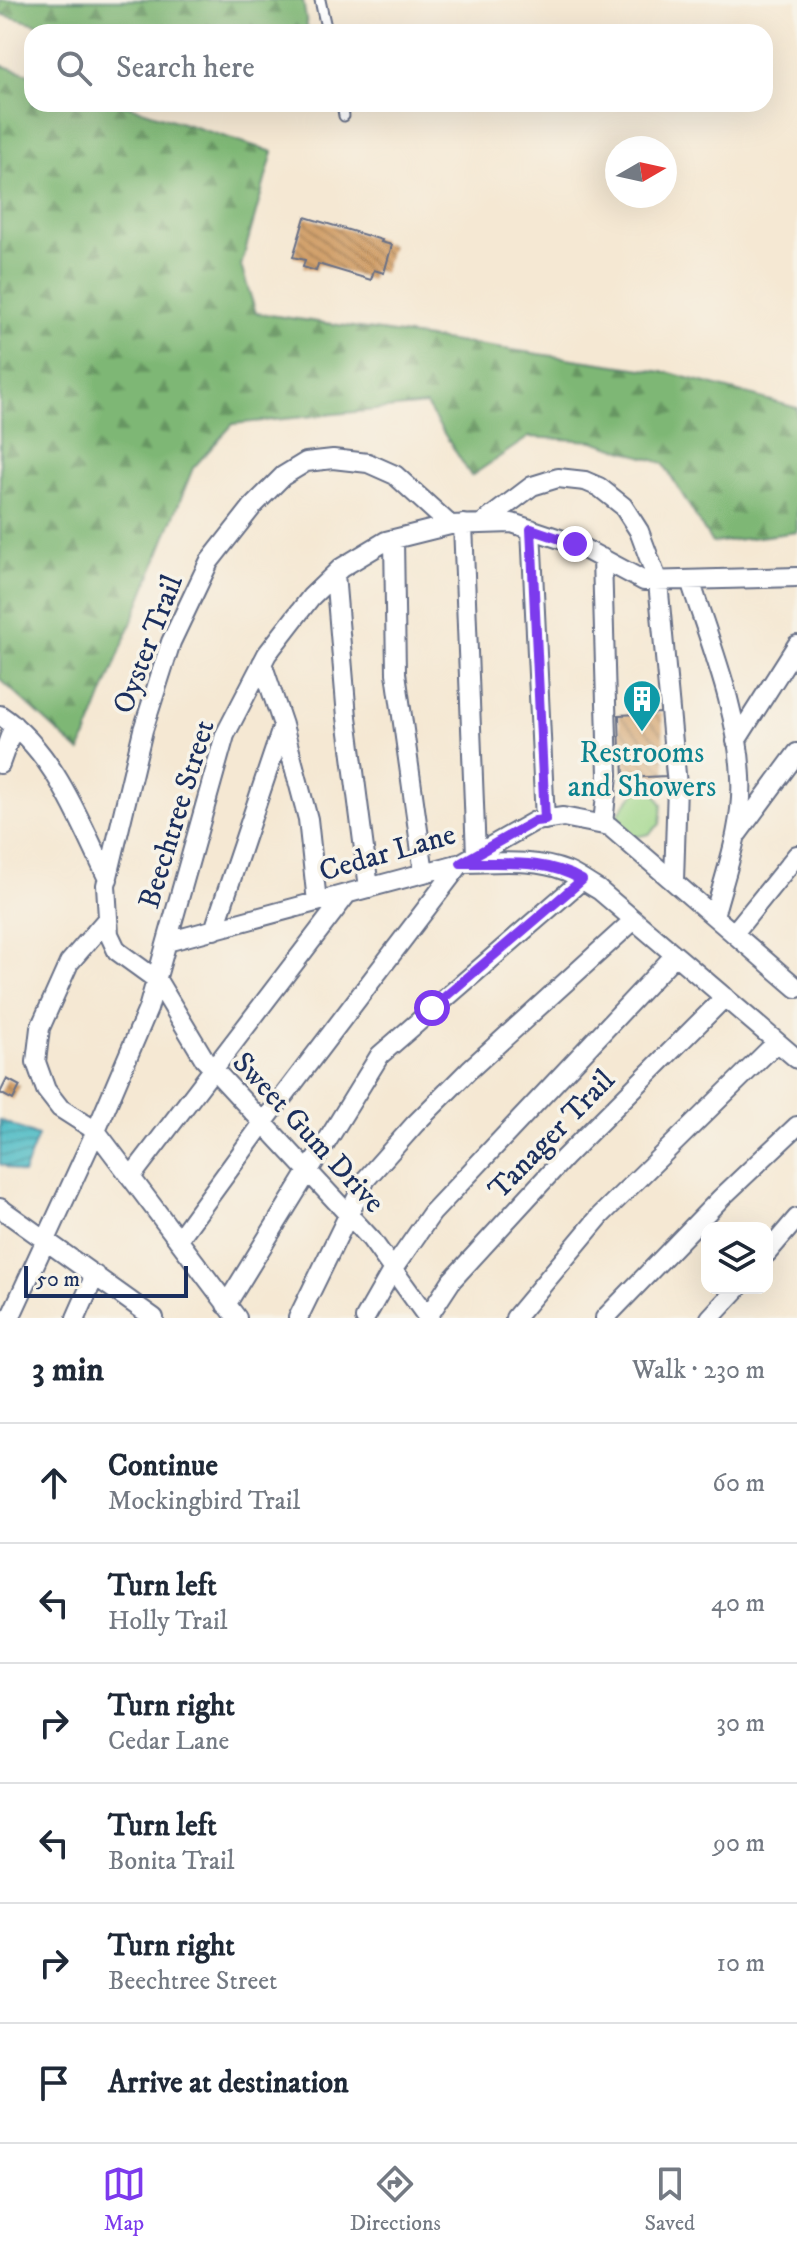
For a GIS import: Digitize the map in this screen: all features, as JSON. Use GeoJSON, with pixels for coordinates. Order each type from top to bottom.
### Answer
{"type":"FeatureCollection","features":[{"type":"Feature","properties":{"kind":"street","name":"Oyster Trail"},"geometry":{"type":"LineString","coordinates":[[157,980],[117,951],[109,934],[107,919],[108,879],[143,730],[171,642],[209,562],[253,506],[283,476],[306,462],[333,459],[368,463],[395,475],[457,525]]}},
{"type":"Feature","properties":{"kind":"street"},"geometry":{"type":"LineString","coordinates":[[483,523],[532,486],[558,478],[585,481],[599,487],[623,506],[639,531],[658,582],[677,785],[674,881]]}},
{"type":"Feature","properties":{"kind":"street","name":"Beechtree Street"},"geometry":{"type":"LineString","coordinates":[[10,1318],[148,1009],[225,735],[262,663],[311,597],[335,574],[386,541],[457,525],[512,523],[575,544],[644,581],[797,577]]}},
{"type":"Feature","properties":{"kind":"street"},"geometry":{"type":"LineString","coordinates":[[178,1240],[263,1123],[468,859],[457,525]]}},
{"type":"Feature","properties":{"kind":"street"},"geometry":{"type":"LineString","coordinates":[[531,529],[545,820]]}},
{"type":"Feature","properties":{"kind":"street"},"geometry":{"type":"LineString","coordinates":[[394,539],[396,673],[424,873]]}},
{"type":"Feature","properties":{"kind":"street"},"geometry":{"type":"LineString","coordinates":[[602,558],[608,775],[603,824]]}},
{"type":"Feature","properties":{"kind":"street"},"geometry":{"type":"LineString","coordinates":[[335,574],[347,717],[369,888]]}},
{"type":"Feature","properties":{"kind":"street"},"geometry":{"type":"LineString","coordinates":[[690,580],[731,713],[741,778],[736,835],[714,916]]}},
{"type":"Feature","properties":{"kind":"street"},"geometry":{"type":"LineString","coordinates":[[736,741],[797,645]]}},
{"type":"Feature","properties":{"kind":"street"},"geometry":{"type":"LineString","coordinates":[[262,663],[283,725],[308,819],[317,902]]}},
{"type":"Feature","properties":{"kind":"street"},"geometry":{"type":"LineString","coordinates":[[7,720],[47,762],[108,879]]}},
{"type":"Feature","properties":{"kind":"street"},"geometry":{"type":"LineString","coordinates":[[0,764],[7,720]]}},
{"type":"Feature","properties":{"kind":"street"},"geometry":{"type":"LineString","coordinates":[[214,930],[283,725]]}},
{"type":"Feature","properties":{"kind":"street"},"geometry":{"type":"LineString","coordinates":[[736,835],[797,753]]}},
{"type":"Feature","properties":{"kind":"street","name":"Cedar Lane"},"geometry":{"type":"LineString","coordinates":[[167,942],[424,873],[468,859],[535,821],[563,817],[609,826],[795,981]]}},
{"type":"Feature","properties":{"kind":"street"},"geometry":{"type":"LineString","coordinates":[[734,933],[797,855]]}},
{"type":"Feature","properties":{"kind":"street"},"geometry":{"type":"LineString","coordinates":[[468,859],[531,863],[566,871],[599,890],[797,1059]]}},
{"type":"Feature","properties":{"kind":"street"},"geometry":{"type":"LineString","coordinates":[[107,919],[69,963],[40,1028],[36,1062],[46,1090],[60,1108],[96,1131],[231,1311],[308,1171],[380,1055],[582,880]]}},
{"type":"Feature","properties":{"kind":"street"},"geometry":{"type":"LineString","coordinates":[[131,1177],[347,894]]}},
{"type":"Feature","properties":{"kind":"street"},"geometry":{"type":"LineString","coordinates":[[298,1318],[366,1179],[469,1070],[634,920]]}},
{"type":"Feature","properties":{"kind":"street"},"geometry":{"type":"LineString","coordinates":[[365,1318],[393,1269],[432,1213],[675,955]]}},
{"type":"Feature","properties":{"kind":"street","name":"Sweet Gum Drive"},"geometry":{"type":"LineString","coordinates":[[157,980],[213,1070],[350,1216],[428,1318]]}},
{"type":"Feature","properties":{"kind":"street","name":"Tanager Trail"},"geometry":{"type":"LineString","coordinates":[[428,1318],[452,1280],[564,1158],[725,997]]}},
{"type":"Feature","properties":{"kind":"street"},"geometry":{"type":"LineString","coordinates":[[515,1318],[601,1215],[777,1042]]}},
{"type":"Feature","properties":{"kind":"street"},"geometry":{"type":"LineString","coordinates":[[605,1318],[721,1198],[797,1126]]}},
{"type":"Feature","properties":{"kind":"street"},"geometry":{"type":"LineString","coordinates":[[0,1208],[147,1316]]}},
{"type":"Feature","properties":{"kind":"street"},"geometry":{"type":"LineString","coordinates":[[773,1246],[797,1218]]}},
{"type":"Feature","properties":{"kind":"street"},"geometry":{"type":"LineString","coordinates":[[76,1318],[95,1275]]}},
{"type":"Feature","properties":{"kind":"street"},"geometry":{"type":"LineString","coordinates":[[710,1318],[732,1294]]}},
{"type":"Feature","properties":{"kind":"lane"},"geometry":{"type":"LineString","coordinates":[[320,0],[325,24]]}},
{"type":"Feature","properties":{"kind":"lane"},"geometry":{"type":"LineString","coordinates":[[343,112],[344,116]]}},
{"type":"Feature","properties":{"kind":"green space"},"geometry":{"type":"Polygon","coordinates":[[[0,0],[303,0],[307,24],[37,24],[0,14],[0,0]]]}},
{"type":"Feature","properties":{"kind":"green space"},"geometry":{"type":"Polygon","coordinates":[[[0,65],[24,72],[24,112],[148,112],[273,152],[241,266],[256,313],[670,373],[797,408],[797,532],[712,543],[663,463],[593,441],[529,437],[471,476],[426,405],[233,424],[193,468],[80,752],[0,679],[0,65]]]}},
{"type":"Feature","properties":{"kind":"green space"},"geometry":{"type":"Polygon","coordinates":[[[640,787],[656,794],[662,805],[660,824],[649,834],[635,837],[618,821],[618,813],[640,787]]]}},
{"type":"Feature","properties":{"kind":"water"},"geometry":{"type":"Polygon","coordinates":[[[0,1120],[38,1136],[23,1174],[0,1164],[0,1120]]]}},
{"type":"Feature","properties":{"kind":"building"},"geometry":{"type":"Polygon","coordinates":[[[305,217],[392,245],[384,273],[374,270],[371,280],[318,264],[316,271],[303,267],[305,260],[293,257],[305,217]]]}},
{"type":"Feature","properties":{"kind":"building","name":"Restrooms and Showers"},"geometry":{"type":"Polygon","coordinates":[[[662,713],[666,776],[624,778],[619,715],[662,713]]]}},
{"type":"Feature","properties":{"kind":"building"},"geometry":{"type":"Polygon","coordinates":[[[7,1079],[20,1086],[13,1100],[0,1093],[7,1079]]]}},
{"type":"Feature","properties":{"kind":"place","name":"Restrooms and Showers"},"geometry":{"type":"Point","coordinates":[642,733]}},
{"type":"Feature","properties":{"kind":"route"},"geometry":{"type":"LineString","coordinates":[[432,1008],[582,880],[566,871],[531,863],[461,863],[535,821],[545,820],[531,529],[575,544]]}}]}
